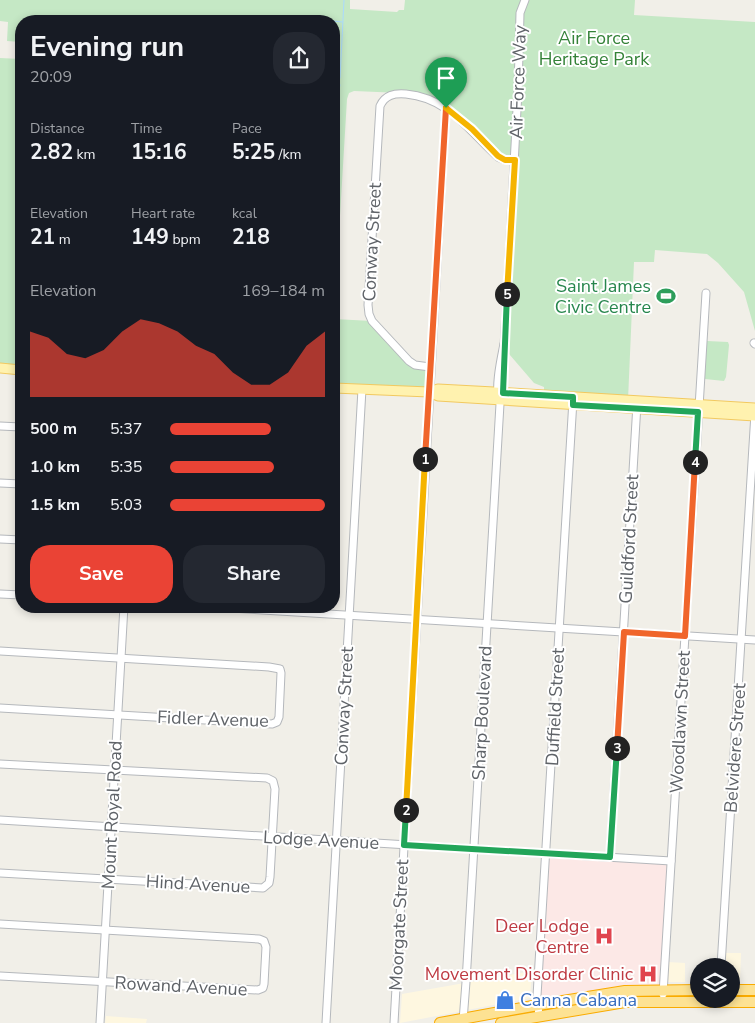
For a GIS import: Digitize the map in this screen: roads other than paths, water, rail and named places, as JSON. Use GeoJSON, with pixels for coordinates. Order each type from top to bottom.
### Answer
{"type":"FeatureCollection","features":[{"type":"Feature","properties":{"kind":"highway"},"geometry":{"type":"LineString","coordinates":[[440,1023],[463,1021],[538,1005],[625,992],[690,990]]}},
{"type":"Feature","properties":{"kind":"highway"},"geometry":{"type":"LineString","coordinates":[[740,990],[755,990]]}},
{"type":"Feature","properties":{"kind":"highway"},"geometry":{"type":"LineString","coordinates":[[501,1023],[617,1003],[690,1001]]}},
{"type":"Feature","properties":{"kind":"highway"},"geometry":{"type":"LineString","coordinates":[[740,1001],[755,1002]]}},
{"type":"Feature","properties":{"kind":"main road"},"geometry":{"type":"LineString","coordinates":[[0,368],[15,369]]}},
{"type":"Feature","properties":{"kind":"main road"},"geometry":{"type":"LineString","coordinates":[[340,388],[429,392],[438,389],[500,398],[755,409]]}},
{"type":"Feature","properties":{"kind":"main road"},"geometry":{"type":"LineString","coordinates":[[698,408],[755,416]]}},
{"type":"Feature","properties":{"kind":"street","name":"Air Force Way"},"geometry":{"type":"LineString","coordinates":[[500,398],[515,160],[520,13],[525,0]]}},
{"type":"Feature","properties":{"kind":"street","name":"Conway Street"},"geometry":{"type":"LineString","coordinates":[[430,367],[415,365],[408,361],[368,314],[379,112],[383,101],[396,93],[420,96],[446,108]]}},
{"type":"Feature","properties":{"kind":"street"},"geometry":{"type":"LineString","coordinates":[[446,108],[472,129],[498,156],[505,160],[515,160]]}},
{"type":"Feature","properties":{"kind":"street","name":"Moorgate Street"},"geometry":{"type":"LineString","coordinates":[[394,1023],[446,108]]}},
{"type":"Feature","properties":{"kind":"street","name":"Woodlawn Street"},"geometry":{"type":"LineString","coordinates":[[663,1002],[706,294]]}},
{"type":"Feature","properties":{"kind":"street","name":"Conway Street"},"geometry":{"type":"LineString","coordinates":[[326,1023],[362,389]]}},
{"type":"Feature","properties":{"kind":"street","name":"Sharp Boulevard"},"geometry":{"type":"LineString","coordinates":[[463,1021],[500,398]]}},
{"type":"Feature","properties":{"kind":"street","name":"Duffield Street"},"geometry":{"type":"LineString","coordinates":[[539,1016],[546,854],[573,401]]}},
{"type":"Feature","properties":{"kind":"street","name":"Guildford Street"},"geometry":{"type":"LineString","coordinates":[[610,857],[637,405]]}},
{"type":"Feature","properties":{"kind":"street","name":"Belvidere Street"},"geometry":{"type":"LineString","coordinates":[[721,958],[755,409]]}},
{"type":"Feature","properties":{"kind":"street"},"geometry":{"type":"LineString","coordinates":[[0,426],[15,427]]}},
{"type":"Feature","properties":{"kind":"street"},"geometry":{"type":"LineString","coordinates":[[0,482],[15,483]]}},
{"type":"Feature","properties":{"kind":"street"},"geometry":{"type":"LineString","coordinates":[[0,539],[15,540]]}},
{"type":"Feature","properties":{"kind":"street"},"geometry":{"type":"LineString","coordinates":[[0,594],[15,595]]}},
{"type":"Feature","properties":{"kind":"street","name":"Mount Royal Road"},"geometry":{"type":"LineString","coordinates":[[100,1023],[124,613]]}},
{"type":"Feature","properties":{"kind":"street"},"geometry":{"type":"LineString","coordinates":[[328,613],[755,640]]}},
{"type":"Feature","properties":{"kind":"street","name":"Fidler Avenue"},"geometry":{"type":"LineString","coordinates":[[0,651],[275,667],[280,669],[281,674],[279,717],[277,722],[272,724],[0,708]]}},
{"type":"Feature","properties":{"kind":"street"},"geometry":{"type":"LineString","coordinates":[[0,764],[270,779],[273,781],[275,789],[272,837]]}},
{"type":"Feature","properties":{"kind":"street","name":"Lodge Avenue"},"geometry":{"type":"LineString","coordinates":[[0,820],[671,861]]}},
{"type":"Feature","properties":{"kind":"street","name":"Hind Avenue"},"geometry":{"type":"LineString","coordinates":[[108,880],[263,888],[270,883],[272,837]]}},
{"type":"Feature","properties":{"kind":"street"},"geometry":{"type":"LineString","coordinates":[[0,873],[108,880]]}},
{"type":"Feature","properties":{"kind":"street"},"geometry":{"type":"LineString","coordinates":[[0,924],[105,931]]}},
{"type":"Feature","properties":{"kind":"street","name":"Rowand Avenue"},"geometry":{"type":"LineString","coordinates":[[102,982],[258,990],[263,988],[265,978],[266,944],[262,940],[105,931]]}},
{"type":"Feature","properties":{"kind":"street"},"geometry":{"type":"LineString","coordinates":[[0,976],[102,982]]}},
{"type":"Feature","properties":{"kind":"waterway"},"geometry":{"type":"LineString","coordinates":[[340,78],[344,0]]}},
{"type":"Feature","properties":{"kind":"place","name":"Saint James Civic Centre"},"geometry":{"type":"Point","coordinates":[666,296]}},
{"type":"Feature","properties":{"kind":"place","name":"Deer Lodge Centre"},"geometry":{"type":"Point","coordinates":[604,936]}},
{"type":"Feature","properties":{"kind":"place","name":"Movement Disorder Clinic"},"geometry":{"type":"Point","coordinates":[648,974]}},
{"type":"Feature","properties":{"kind":"place","name":"Canna Cabana"},"geometry":{"type":"Point","coordinates":[505,1000]}},
{"type":"Feature","properties":{"kind":"park label","name":"Air Force Heritage Park"},"geometry":{"type":"Point","coordinates":[594,48]}}]}
